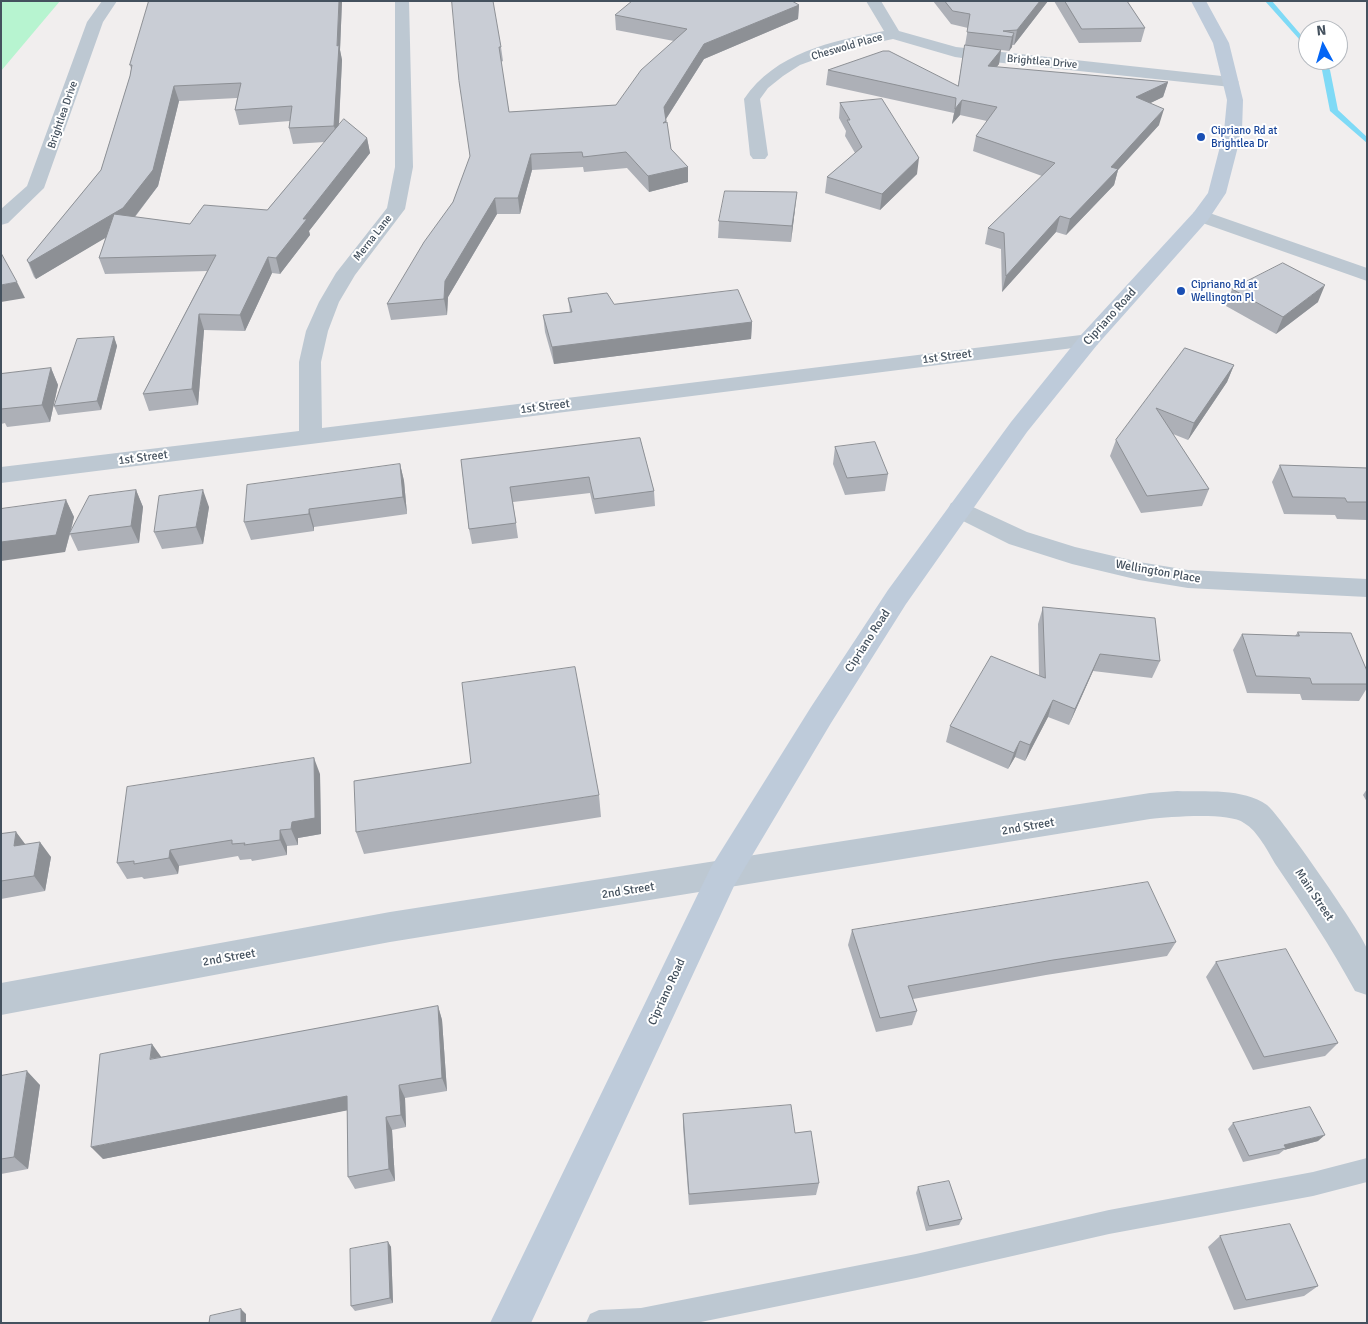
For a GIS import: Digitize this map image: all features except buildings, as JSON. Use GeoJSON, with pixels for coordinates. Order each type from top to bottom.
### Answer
{"type":"FeatureCollection","features":[{"type":"Feature","properties":{"kind":"street","name":"Brightlea Drive"},"geometry":{"type":"LineString","coordinates":[[1,219],[35,188],[96,22],[110,1]]}},
{"type":"Feature","properties":{"kind":"street","name":"Merna Lane"},"geometry":{"type":"LineString","coordinates":[[311,436],[310,362],[317,331],[329,302],[346,273],[396,209],[404,167],[405,111],[402,1]]}},
{"type":"Feature","properties":{"kind":"street"},"geometry":{"type":"LineString","coordinates":[[873,1],[893,34]]}},
{"type":"Feature","properties":{"kind":"street","name":"Cipriano Road"},"geometry":{"type":"LineString","coordinates":[[510,1323],[722,877],[821,715],[896,596],[1019,426],[1089,340],[1201,216],[1217,194],[1233,131],[1235,100],[1221,43],[1198,1]]}},
{"type":"Feature","properties":{"kind":"street","name":"Brightlea Drive"},"geometry":{"type":"LineString","coordinates":[[893,34],[954,52],[1232,82]]}},
{"type":"Feature","properties":{"kind":"street","name":"Cheswold Place"},"geometry":{"type":"LineString","coordinates":[[759,155],[752,99],[757,89],[765,81],[797,61],[824,51],[893,34]]}},
{"type":"Feature","properties":{"kind":"street"},"geometry":{"type":"LineString","coordinates":[[1201,216],[1367,275]]}},
{"type":"Feature","properties":{"kind":"street","name":"1st Street"},"geometry":{"type":"LineString","coordinates":[[1,476],[1089,340]]}},
{"type":"Feature","properties":{"kind":"street","name":"Wellington Place"},"geometry":{"type":"LineString","coordinates":[[960,509],[1018,538],[1072,555],[1139,571],[1188,579],[1367,588]]}},
{"type":"Feature","properties":{"kind":"street","name":"2nd Street"},"geometry":{"type":"LineString","coordinates":[[1,999],[442,919],[957,840],[1150,806],[1177,804],[1224,805],[1242,808],[1256,814]]}},
{"type":"Feature","properties":{"kind":"street","name":"Main Street"},"geometry":{"type":"LineString","coordinates":[[1256,814],[1272,833],[1340,934],[1367,980]]}},
{"type":"Feature","properties":{"kind":"lane"},"geometry":{"type":"LineString","coordinates":[[599,1323],[651,1320],[916,1266],[1109,1222],[1313,1184],[1367,1170]]}},
{"type":"Feature","properties":{"kind":"green space"},"geometry":{"type":"Polygon","coordinates":[[[1,1],[60,1],[1,71],[1,1]]]}},
{"type":"Feature","properties":{"kind":"waterway"},"geometry":{"type":"LineString","coordinates":[[1268,1],[1298,36]]}},
{"type":"Feature","properties":{"kind":"waterway"},"geometry":{"type":"LineString","coordinates":[[1326,70],[1334,111],[1367,141]]}},
{"type":"Feature","properties":{"kind":"place","name":"Cipriano Rd at Brightlea Dr"},"geometry":{"type":"Point","coordinates":[1201,137]}},
{"type":"Feature","properties":{"kind":"place","name":"Cipriano Rd at Wellington Pl"},"geometry":{"type":"Point","coordinates":[1181,291]}}]}
